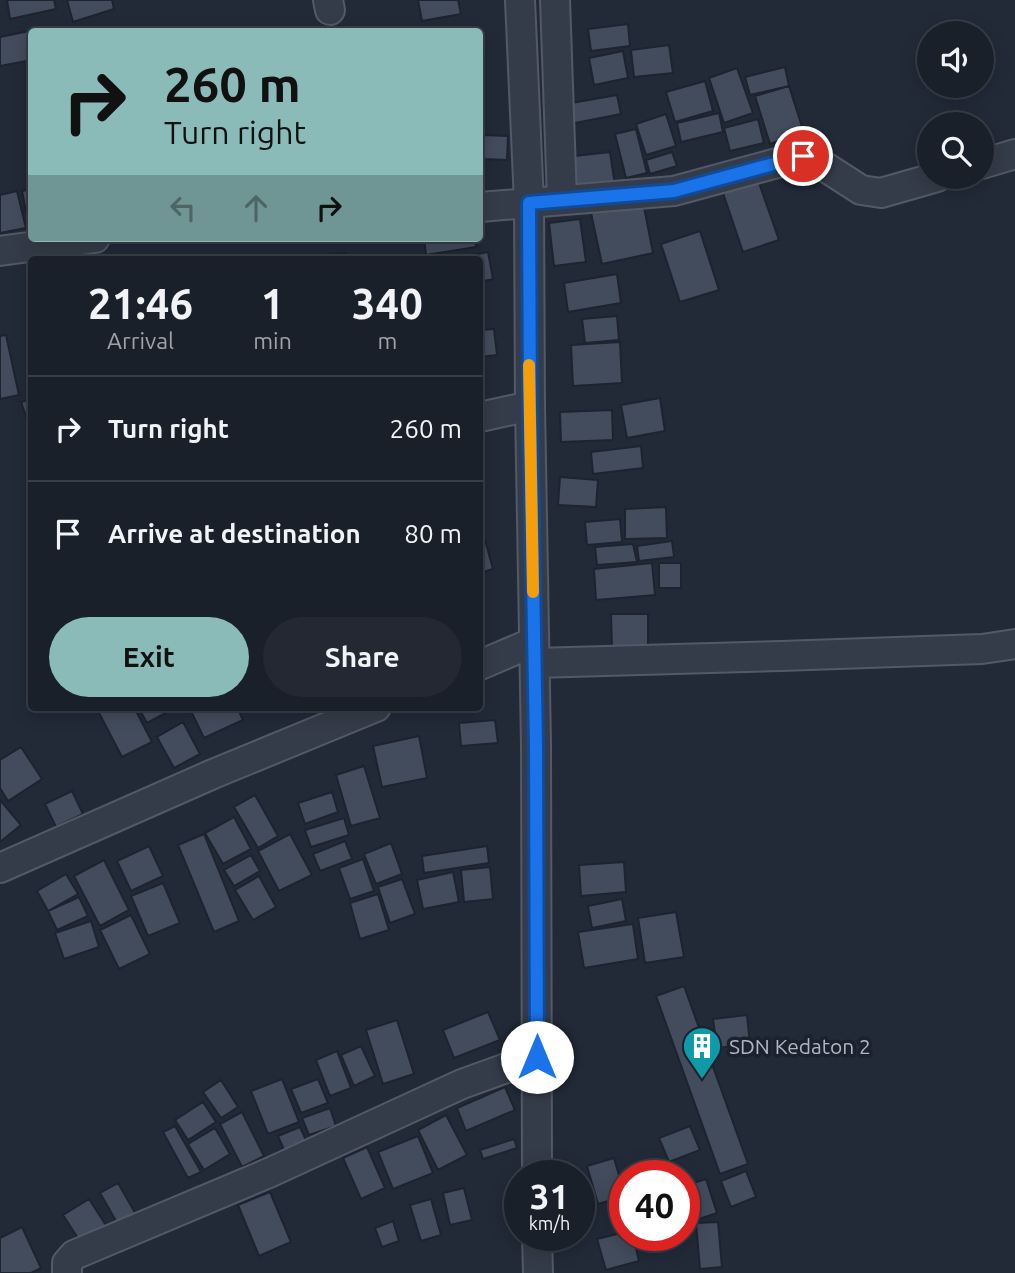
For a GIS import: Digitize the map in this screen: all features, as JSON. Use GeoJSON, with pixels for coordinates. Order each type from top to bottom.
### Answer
{"type":"FeatureCollection","features":[{"type":"Feature","properties":{"kind":"street"},"geometry":{"type":"LineString","coordinates":[[520,0],[529,203],[535,652],[537,1160]]}},
{"type":"Feature","properties":{"kind":"street"},"geometry":{"type":"LineString","coordinates":[[555,0],[562,200]]}},
{"type":"Feature","properties":{"kind":"street"},"geometry":{"type":"LineString","coordinates":[[994,160],[1015,154]]}},
{"type":"Feature","properties":{"kind":"street"},"geometry":{"type":"LineString","coordinates":[[483,207],[674,191],[803,156],[813,159],[861,190],[881,193],[917,183]]}},
{"type":"Feature","properties":{"kind":"street"},"geometry":{"type":"LineString","coordinates":[[0,251],[66,242]]}},
{"type":"Feature","properties":{"kind":"street"},"geometry":{"type":"LineString","coordinates":[[483,416],[530,406]]}},
{"type":"Feature","properties":{"kind":"street"},"geometry":{"type":"LineString","coordinates":[[483,664],[535,652],[781,656],[982,649],[1015,644]]}},
{"type":"Feature","properties":{"kind":"street"},"geometry":{"type":"LineString","coordinates":[[0,868],[213,774],[366,711]]}},
{"type":"Feature","properties":{"kind":"street"},"geometry":{"type":"LineString","coordinates":[[67,1273],[67,1263],[74,1255],[271,1172],[462,1084],[537,1057]]}},
{"type":"Feature","properties":{"kind":"street"},"geometry":{"type":"LineString","coordinates":[[537,1251],[537,1273]]}},
{"type":"Feature","properties":{"kind":"building"},"geometry":{"type":"Polygon","coordinates":[[[7,0],[54,0],[56,9],[10,19],[7,0]]]}},
{"type":"Feature","properties":{"kind":"building"},"geometry":{"type":"Polygon","coordinates":[[[67,0],[112,0],[114,9],[73,22],[67,0]]]}},
{"type":"Feature","properties":{"kind":"building"},"geometry":{"type":"Polygon","coordinates":[[[418,0],[458,0],[461,14],[422,21],[418,0]]]}},
{"type":"Feature","properties":{"kind":"building"},"geometry":{"type":"Polygon","coordinates":[[[628,24],[630,46],[591,51],[588,29],[628,24]]]}},
{"type":"Feature","properties":{"kind":"building"},"geometry":{"type":"Polygon","coordinates":[[[28,31],[28,61],[0,66],[0,37],[28,31]]]}},
{"type":"Feature","properties":{"kind":"building"},"geometry":{"type":"Polygon","coordinates":[[[669,45],[673,73],[634,77],[631,50],[669,45]]]}},
{"type":"Feature","properties":{"kind":"building"},"geometry":{"type":"Polygon","coordinates":[[[623,51],[628,78],[594,85],[589,58],[623,51]]]}},
{"type":"Feature","properties":{"kind":"building"},"geometry":{"type":"Polygon","coordinates":[[[785,67],[789,86],[750,95],[745,77],[785,67]]]}},
{"type":"Feature","properties":{"kind":"building"},"geometry":{"type":"Polygon","coordinates":[[[737,68],[753,113],[724,123],[709,78],[737,68]]]}},
{"type":"Feature","properties":{"kind":"building"},"geometry":{"type":"Polygon","coordinates":[[[705,81],[713,111],[675,122],[666,92],[705,81]]]}},
{"type":"Feature","properties":{"kind":"building"},"geometry":{"type":"Polygon","coordinates":[[[789,86],[804,133],[770,144],[755,96],[789,86]]]}},
{"type":"Feature","properties":{"kind":"building"},"geometry":{"type":"Polygon","coordinates":[[[617,95],[621,114],[570,124],[566,104],[617,95]]]}},
{"type":"Feature","properties":{"kind":"building"},"geometry":{"type":"Polygon","coordinates":[[[719,113],[723,132],[681,142],[677,123],[719,113]]]}},
{"type":"Feature","properties":{"kind":"building"},"geometry":{"type":"Polygon","coordinates":[[[666,114],[676,146],[646,155],[636,124],[666,114]]]}},
{"type":"Feature","properties":{"kind":"building"},"geometry":{"type":"Polygon","coordinates":[[[758,119],[764,143],[730,151],[724,128],[758,119]]]}},
{"type":"Feature","properties":{"kind":"building"},"geometry":{"type":"Polygon","coordinates":[[[636,129],[647,173],[626,178],[615,134],[636,129]]]}},
{"type":"Feature","properties":{"kind":"building"},"geometry":{"type":"Polygon","coordinates":[[[483,135],[508,136],[507,160],[483,159],[483,135]]]}},
{"type":"Feature","properties":{"kind":"building"},"geometry":{"type":"Polygon","coordinates":[[[610,152],[615,185],[568,191],[566,157],[610,152]]]}},
{"type":"Feature","properties":{"kind":"building"},"geometry":{"type":"Polygon","coordinates":[[[672,152],[677,166],[650,174],[646,160],[672,152]]]}},
{"type":"Feature","properties":{"kind":"building"},"geometry":{"type":"Polygon","coordinates":[[[758,180],[779,240],[743,252],[723,193],[758,180]]]}},
{"type":"Feature","properties":{"kind":"building"},"geometry":{"type":"Polygon","coordinates":[[[28,190],[28,222],[22,191],[28,190]]]}},
{"type":"Feature","properties":{"kind":"building"},"geometry":{"type":"Polygon","coordinates":[[[17,191],[26,228],[0,233],[0,195],[17,191]]]}},
{"type":"Feature","properties":{"kind":"building"},"geometry":{"type":"Polygon","coordinates":[[[643,202],[653,253],[602,264],[591,213],[643,202]]]}},
{"type":"Feature","properties":{"kind":"building"},"geometry":{"type":"Polygon","coordinates":[[[580,219],[586,262],[554,266],[549,223],[580,219]]]}},
{"type":"Feature","properties":{"kind":"building"},"geometry":{"type":"Polygon","coordinates":[[[700,231],[719,290],[680,302],[661,244],[700,231]]]}},
{"type":"Feature","properties":{"kind":"building"},"geometry":{"type":"Polygon","coordinates":[[[424,242],[475,242],[476,247],[426,255],[424,242]]]}},
{"type":"Feature","properties":{"kind":"building"},"geometry":{"type":"Polygon","coordinates":[[[488,252],[493,279],[483,281],[483,256],[468,256],[488,252]]]}},
{"type":"Feature","properties":{"kind":"building"},"geometry":{"type":"Polygon","coordinates":[[[345,253],[345,256],[329,256],[345,253]]]}},
{"type":"Feature","properties":{"kind":"building"},"geometry":{"type":"Polygon","coordinates":[[[617,274],[621,303],[568,312],[564,283],[617,274]]]}},
{"type":"Feature","properties":{"kind":"building"},"geometry":{"type":"Polygon","coordinates":[[[617,316],[619,340],[585,343],[582,319],[617,316]]]}},
{"type":"Feature","properties":{"kind":"building"},"geometry":{"type":"Polygon","coordinates":[[[494,329],[497,355],[483,357],[483,330],[494,329]]]}},
{"type":"Feature","properties":{"kind":"building"},"geometry":{"type":"Polygon","coordinates":[[[6,335],[19,395],[0,399],[0,336],[6,335]]]}},
{"type":"Feature","properties":{"kind":"building"},"geometry":{"type":"Polygon","coordinates":[[[620,342],[622,383],[573,386],[571,345],[620,342]]]}},
{"type":"Feature","properties":{"kind":"building"},"geometry":{"type":"Polygon","coordinates":[[[660,398],[665,431],[627,438],[621,405],[660,398]]]}},
{"type":"Feature","properties":{"kind":"building"},"geometry":{"type":"Polygon","coordinates":[[[28,400],[28,422],[21,402],[28,400]]]}},
{"type":"Feature","properties":{"kind":"building"},"geometry":{"type":"Polygon","coordinates":[[[612,410],[613,440],[561,442],[560,412],[612,410]]]}},
{"type":"Feature","properties":{"kind":"building"},"geometry":{"type":"Polygon","coordinates":[[[641,446],[643,468],[593,474],[591,452],[641,446]]]}},
{"type":"Feature","properties":{"kind":"building"},"geometry":{"type":"Polygon","coordinates":[[[560,477],[598,480],[596,507],[558,505],[560,477]]]}},
{"type":"Feature","properties":{"kind":"building"},"geometry":{"type":"Polygon","coordinates":[[[666,507],[667,538],[625,539],[625,509],[666,507]]]}},
{"type":"Feature","properties":{"kind":"building"},"geometry":{"type":"Polygon","coordinates":[[[620,519],[622,542],[587,545],[585,522],[620,519]]]}},
{"type":"Feature","properties":{"kind":"building"},"geometry":{"type":"Polygon","coordinates":[[[483,540],[493,569],[483,572],[483,540]]]}},
{"type":"Feature","properties":{"kind":"building"},"geometry":{"type":"Polygon","coordinates":[[[672,541],[674,557],[639,561],[637,546],[672,541]]]}},
{"type":"Feature","properties":{"kind":"building"},"geometry":{"type":"Polygon","coordinates":[[[633,544],[637,562],[597,565],[595,547],[633,544]]]}},
{"type":"Feature","properties":{"kind":"building"},"geometry":{"type":"Polygon","coordinates":[[[652,563],[655,595],[596,600],[594,569],[652,563]]]}},
{"type":"Feature","properties":{"kind":"building"},"geometry":{"type":"Polygon","coordinates":[[[659,563],[681,563],[681,588],[659,588],[659,563]]]}},
{"type":"Feature","properties":{"kind":"building"},"geometry":{"type":"Polygon","coordinates":[[[611,614],[648,614],[648,648],[612,649],[611,614]]]}},
{"type":"Feature","properties":{"kind":"building"},"geometry":{"type":"Polygon","coordinates":[[[98,711],[136,711],[152,742],[122,757],[98,711]]]}},
{"type":"Feature","properties":{"kind":"building"},"geometry":{"type":"Polygon","coordinates":[[[140,711],[170,711],[147,723],[140,711]]]}},
{"type":"Feature","properties":{"kind":"building"},"geometry":{"type":"Polygon","coordinates":[[[191,711],[239,711],[243,720],[204,738],[191,711]]]}},
{"type":"Feature","properties":{"kind":"building"},"geometry":{"type":"Polygon","coordinates":[[[495,720],[498,743],[461,746],[459,723],[495,720]]]}},
{"type":"Feature","properties":{"kind":"building"},"geometry":{"type":"Polygon","coordinates":[[[183,722],[200,754],[174,768],[157,737],[183,722]]]}},
{"type":"Feature","properties":{"kind":"building"},"geometry":{"type":"Polygon","coordinates":[[[419,736],[427,778],[382,787],[373,746],[419,736]]]}},
{"type":"Feature","properties":{"kind":"building"},"geometry":{"type":"Polygon","coordinates":[[[21,747],[42,779],[8,801],[0,788],[0,760],[21,747]]]}},
{"type":"Feature","properties":{"kind":"building"},"geometry":{"type":"Polygon","coordinates":[[[364,766],[380,818],[351,826],[336,775],[364,766]]]}},
{"type":"Feature","properties":{"kind":"building"},"geometry":{"type":"Polygon","coordinates":[[[72,791],[83,814],[56,827],[45,804],[72,791]]]}},
{"type":"Feature","properties":{"kind":"building"},"geometry":{"type":"Polygon","coordinates":[[[332,792],[338,812],[305,824],[298,803],[332,792]]]}},
{"type":"Feature","properties":{"kind":"building"},"geometry":{"type":"Polygon","coordinates":[[[255,795],[278,836],[258,848],[234,807],[255,795]]]}},
{"type":"Feature","properties":{"kind":"building"},"geometry":{"type":"Polygon","coordinates":[[[0,800],[21,825],[0,842],[0,800]]]}},
{"type":"Feature","properties":{"kind":"building"},"geometry":{"type":"Polygon","coordinates":[[[234,817],[251,849],[223,864],[205,833],[234,817]]]}},
{"type":"Feature","properties":{"kind":"building"},"geometry":{"type":"Polygon","coordinates":[[[344,818],[349,835],[311,847],[305,830],[344,818]]]}},
{"type":"Feature","properties":{"kind":"building"},"geometry":{"type":"Polygon","coordinates":[[[204,834],[239,921],[214,932],[178,845],[204,834]]]}},
{"type":"Feature","properties":{"kind":"building"},"geometry":{"type":"Polygon","coordinates":[[[290,834],[312,875],[279,891],[258,851],[290,834]]]}},
{"type":"Feature","properties":{"kind":"building"},"geometry":{"type":"Polygon","coordinates":[[[345,841],[352,859],[320,871],[313,854],[345,841]]]}},
{"type":"Feature","properties":{"kind":"building"},"geometry":{"type":"Polygon","coordinates":[[[391,843],[402,874],[376,884],[364,854],[391,843]]]}},
{"type":"Feature","properties":{"kind":"building"},"geometry":{"type":"Polygon","coordinates":[[[149,846],[163,876],[131,891],[117,861],[149,846]]]}},
{"type":"Feature","properties":{"kind":"building"},"geometry":{"type":"Polygon","coordinates":[[[487,846],[489,863],[424,873],[422,856],[487,846]]]}},
{"type":"Feature","properties":{"kind":"building"},"geometry":{"type":"Polygon","coordinates":[[[251,855],[260,871],[234,886],[224,870],[251,855]]]}},
{"type":"Feature","properties":{"kind":"building"},"geometry":{"type":"Polygon","coordinates":[[[363,859],[374,891],[350,899],[339,868],[363,859]]]}},
{"type":"Feature","properties":{"kind":"building"},"geometry":{"type":"Polygon","coordinates":[[[104,860],[129,910],[100,926],[74,876],[104,860]]]}},
{"type":"Feature","properties":{"kind":"building"},"geometry":{"type":"Polygon","coordinates":[[[624,862],[626,892],[581,896],[579,865],[624,862]]]}},
{"type":"Feature","properties":{"kind":"building"},"geometry":{"type":"Polygon","coordinates":[[[490,867],[493,899],[464,902],[461,870],[490,867]]]}},
{"type":"Feature","properties":{"kind":"building"},"geometry":{"type":"Polygon","coordinates":[[[453,872],[459,902],[423,909],[417,880],[453,872]]]}},
{"type":"Feature","properties":{"kind":"building"},"geometry":{"type":"Polygon","coordinates":[[[66,874],[78,894],[48,911],[37,891],[66,874]]]}},
{"type":"Feature","properties":{"kind":"building"},"geometry":{"type":"Polygon","coordinates":[[[259,876],[276,907],[253,920],[235,890],[259,876]]]}},
{"type":"Feature","properties":{"kind":"building"},"geometry":{"type":"Polygon","coordinates":[[[402,879],[415,914],[390,923],[378,887],[402,879]]]}},
{"type":"Feature","properties":{"kind":"building"},"geometry":{"type":"Polygon","coordinates":[[[163,883],[180,923],[148,936],[131,896],[163,883]]]}},
{"type":"Feature","properties":{"kind":"building"},"geometry":{"type":"Polygon","coordinates":[[[378,894],[389,930],[360,939],[350,903],[378,894]]]}},
{"type":"Feature","properties":{"kind":"building"},"geometry":{"type":"Polygon","coordinates":[[[79,897],[88,916],[57,930],[48,911],[79,897]]]}},
{"type":"Feature","properties":{"kind":"building"},"geometry":{"type":"Polygon","coordinates":[[[622,899],[626,921],[592,928],[588,906],[622,899]]]}},
{"type":"Feature","properties":{"kind":"building"},"geometry":{"type":"Polygon","coordinates":[[[676,912],[684,957],[645,963],[638,918],[676,912]]]}},
{"type":"Feature","properties":{"kind":"building"},"geometry":{"type":"Polygon","coordinates":[[[131,915],[150,954],[119,969],[100,930],[131,915]]]}},
{"type":"Feature","properties":{"kind":"building"},"geometry":{"type":"Polygon","coordinates":[[[91,921],[99,947],[64,959],[55,933],[91,921]]]}},
{"type":"Feature","properties":{"kind":"building"},"geometry":{"type":"Polygon","coordinates":[[[633,924],[638,959],[584,968],[578,932],[633,924]]]}},
{"type":"Feature","properties":{"kind":"building","name":"SDN Kedaton 2"},"geometry":{"type":"Polygon","coordinates":[[[684,986],[748,1164],[720,1174],[656,996],[684,986]]]}},
{"type":"Feature","properties":{"kind":"building"},"geometry":{"type":"Polygon","coordinates":[[[488,1012],[500,1040],[454,1058],[443,1030],[488,1012]]]}},
{"type":"Feature","properties":{"kind":"building","name":"SDN Kedaton 2"},"geometry":{"type":"Polygon","coordinates":[[[747,1015],[750,1044],[717,1048],[713,1019],[747,1015]]]}},
{"type":"Feature","properties":{"kind":"building"},"geometry":{"type":"Polygon","coordinates":[[[397,1020],[414,1074],[383,1084],[366,1030],[397,1020]]]}},
{"type":"Feature","properties":{"kind":"building"},"geometry":{"type":"Polygon","coordinates":[[[361,1046],[375,1076],[354,1086],[341,1055],[361,1046]]]}},
{"type":"Feature","properties":{"kind":"building"},"geometry":{"type":"Polygon","coordinates":[[[337,1051],[351,1088],[330,1096],[316,1060],[337,1051]]]}},
{"type":"Feature","properties":{"kind":"building"},"geometry":{"type":"Polygon","coordinates":[[[282,1079],[299,1122],[268,1134],[251,1091],[282,1079]]]}},
{"type":"Feature","properties":{"kind":"building"},"geometry":{"type":"Polygon","coordinates":[[[318,1079],[328,1103],[301,1113],[291,1089],[318,1079]]]}},
{"type":"Feature","properties":{"kind":"building"},"geometry":{"type":"Polygon","coordinates":[[[221,1080],[238,1107],[221,1118],[203,1092],[221,1080]]]}},
{"type":"Feature","properties":{"kind":"building"},"geometry":{"type":"Polygon","coordinates":[[[505,1087],[515,1110],[466,1131],[457,1108],[505,1087]]]}},
{"type":"Feature","properties":{"kind":"building"},"geometry":{"type":"Polygon","coordinates":[[[203,1102],[216,1122],[188,1140],[175,1120],[203,1102]]]}},
{"type":"Feature","properties":{"kind":"building"},"geometry":{"type":"Polygon","coordinates":[[[330,1108],[336,1126],[309,1135],[302,1118],[330,1108]]]}},
{"type":"Feature","properties":{"kind":"building"},"geometry":{"type":"Polygon","coordinates":[[[242,1112],[264,1156],[242,1167],[220,1124],[242,1112]]]}},
{"type":"Feature","properties":{"kind":"building"},"geometry":{"type":"Polygon","coordinates":[[[446,1115],[467,1155],[438,1170],[418,1130],[446,1115]]]}},
{"type":"Feature","properties":{"kind":"building"},"geometry":{"type":"Polygon","coordinates":[[[175,1126],[201,1172],[188,1178],[163,1132],[175,1126]]]}},
{"type":"Feature","properties":{"kind":"building"},"geometry":{"type":"Polygon","coordinates":[[[690,1126],[700,1150],[668,1160],[659,1138],[690,1126]]]}},
{"type":"Feature","properties":{"kind":"building"},"geometry":{"type":"Polygon","coordinates":[[[300,1127],[310,1149],[288,1159],[278,1136],[300,1127]]]}},
{"type":"Feature","properties":{"kind":"building"},"geometry":{"type":"Polygon","coordinates":[[[215,1128],[230,1154],[204,1170],[188,1144],[215,1128]]]}},
{"type":"Feature","properties":{"kind":"building"},"geometry":{"type":"Polygon","coordinates":[[[418,1136],[433,1173],[393,1189],[378,1152],[418,1136]]]}},
{"type":"Feature","properties":{"kind":"building"},"geometry":{"type":"Polygon","coordinates":[[[514,1139],[517,1148],[483,1159],[480,1150],[514,1139]]]}},
{"type":"Feature","properties":{"kind":"building"},"geometry":{"type":"Polygon","coordinates":[[[367,1147],[385,1188],[361,1199],[343,1158],[367,1147]]]}},
{"type":"Feature","properties":{"kind":"building"},"geometry":{"type":"Polygon","coordinates":[[[614,1158],[615,1160],[609,1160],[609,1201],[598,1204],[595,1194],[595,1164],[614,1158]]]}},
{"type":"Feature","properties":{"kind":"building"},"geometry":{"type":"Polygon","coordinates":[[[746,1171],[756,1197],[731,1207],[721,1181],[746,1171]]]}},
{"type":"Feature","properties":{"kind":"building"},"geometry":{"type":"Polygon","coordinates":[[[706,1179],[717,1213],[700,1219],[700,1181],[706,1179]]]}},
{"type":"Feature","properties":{"kind":"building"},"geometry":{"type":"Polygon","coordinates":[[[118,1183],[138,1218],[120,1228],[100,1193],[118,1183]]]}},
{"type":"Feature","properties":{"kind":"building"},"geometry":{"type":"Polygon","coordinates":[[[464,1188],[472,1220],[450,1225],[443,1193],[464,1188]]]}},
{"type":"Feature","properties":{"kind":"building"},"geometry":{"type":"Polygon","coordinates":[[[270,1192],[291,1242],[259,1256],[238,1205],[270,1192]]]}},
{"type":"Feature","properties":{"kind":"building"},"geometry":{"type":"Polygon","coordinates":[[[89,1199],[109,1230],[83,1246],[63,1215],[89,1199]]]}},
{"type":"Feature","properties":{"kind":"building"},"geometry":{"type":"Polygon","coordinates":[[[431,1199],[441,1235],[421,1241],[410,1205],[431,1199]]]}},
{"type":"Feature","properties":{"kind":"building"},"geometry":{"type":"Polygon","coordinates":[[[393,1221],[399,1241],[382,1247],[375,1228],[393,1221]]]}},
{"type":"Feature","properties":{"kind":"building"},"geometry":{"type":"Polygon","coordinates":[[[718,1222],[722,1267],[700,1269],[700,1223],[718,1222]]]}},
{"type":"Feature","properties":{"kind":"building"},"geometry":{"type":"Polygon","coordinates":[[[22,1227],[41,1268],[31,1273],[0,1273],[0,1238],[22,1227]]]}},
{"type":"Feature","properties":{"kind":"building"},"geometry":{"type":"Polygon","coordinates":[[[609,1236],[609,1251],[637,1251],[639,1261],[606,1270],[597,1239],[609,1236]]]}},
{"type":"Feature","properties":{"kind":"slow traffic"},"geometry":{"type":"LineString","coordinates":[[529,365],[533,592]]}},
{"type":"Feature","properties":{"kind":"place","name":"SDN Kedaton 2"},"geometry":{"type":"Point","coordinates":[702,1080]}},
{"type":"Feature","properties":{"kind":"route"},"geometry":{"type":"LineString","coordinates":[[537,1057],[529,203],[674,191],[803,156]]}}]}
